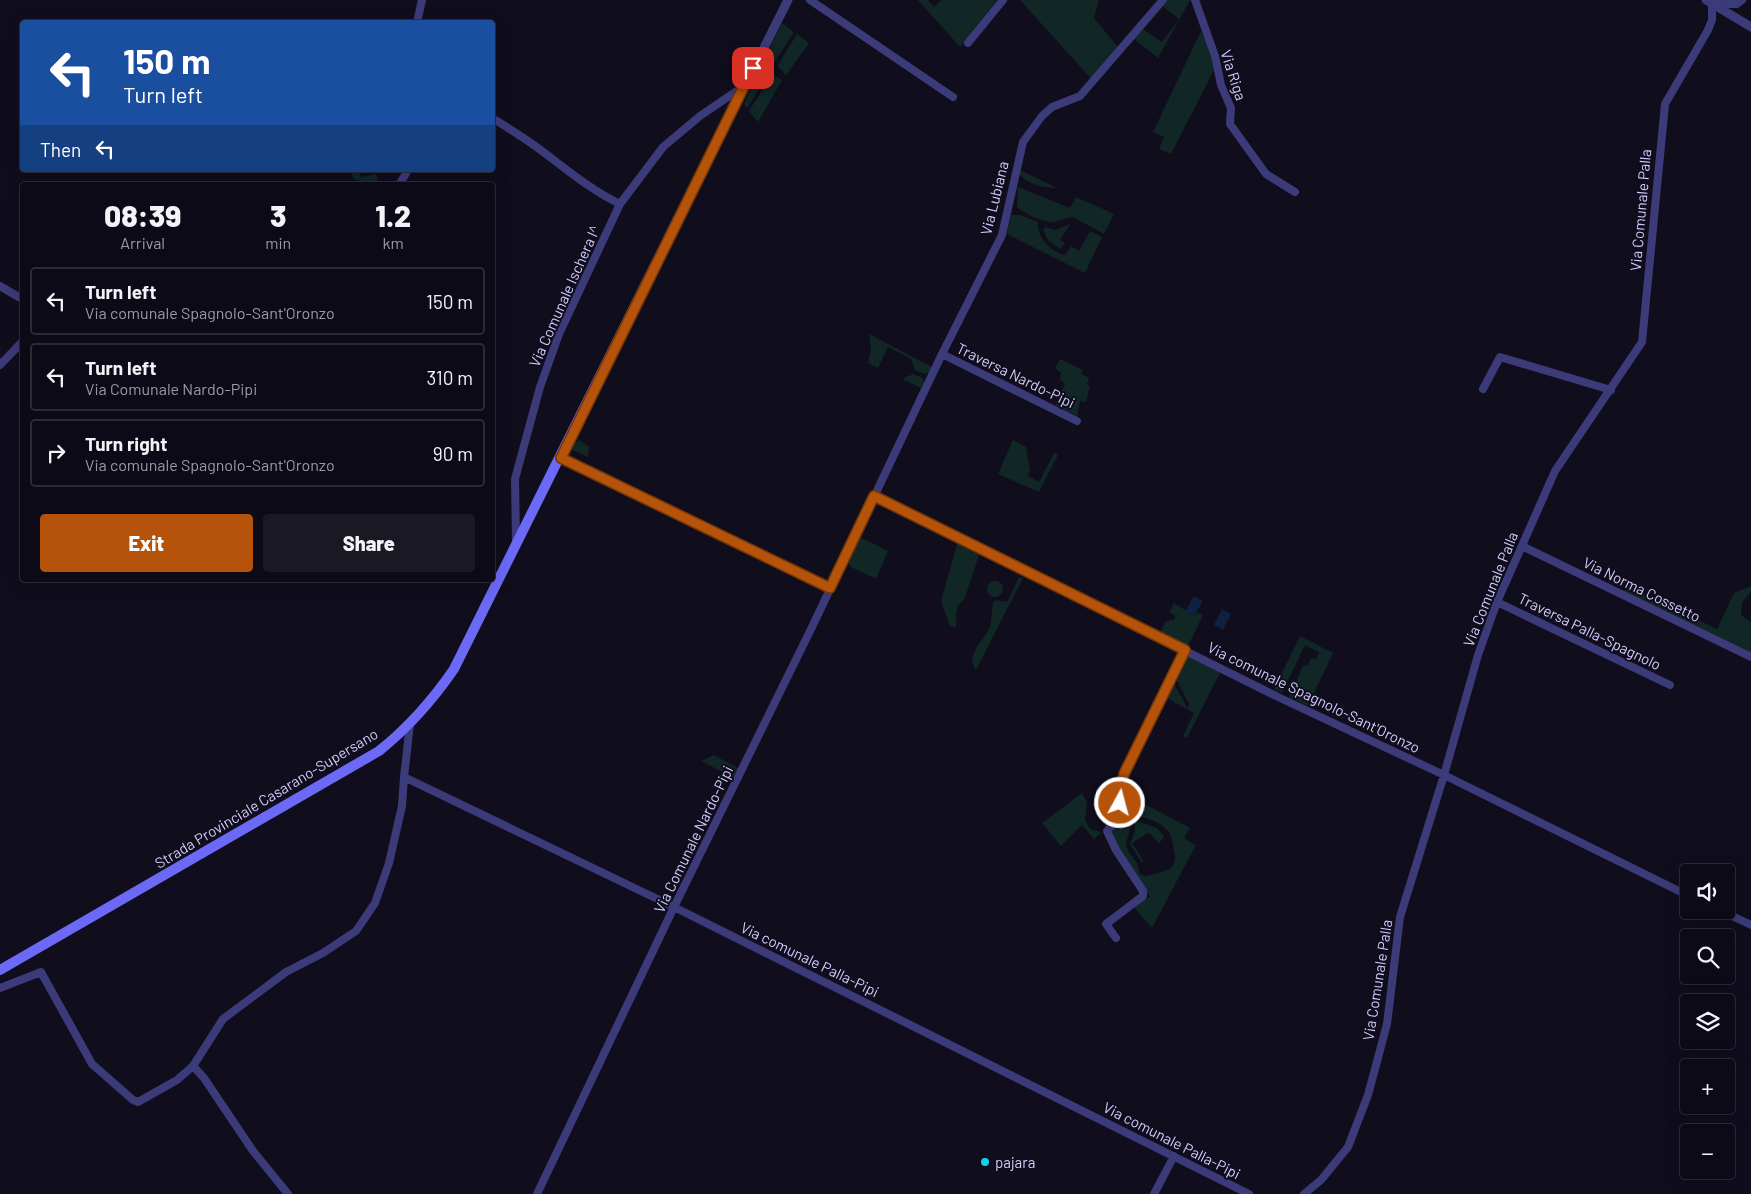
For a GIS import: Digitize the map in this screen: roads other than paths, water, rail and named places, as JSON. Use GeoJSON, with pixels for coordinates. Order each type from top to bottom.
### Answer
{"type":"FeatureCollection","features":[{"type":"Feature","properties":{"kind":"main road","name":"Strada Provinciale Casarano-Supersano"},"geometry":{"type":"LineString","coordinates":[[0,970],[379,751],[410,724],[433,700],[454,669],[561,458],[692,190]]}},
{"type":"Feature","properties":{"kind":"street"},"geometry":{"type":"LineString","coordinates":[[417,20],[422,0]]}},
{"type":"Feature","properties":{"kind":"street"},"geometry":{"type":"LineString","coordinates":[[692,190],[788,0]]}},
{"type":"Feature","properties":{"kind":"street"},"geometry":{"type":"LineString","coordinates":[[810,0],[953,97]]}},
{"type":"Feature","properties":{"kind":"street"},"geometry":{"type":"LineString","coordinates":[[968,44],[1003,0]]}},
{"type":"Feature","properties":{"kind":"street","name":"Via Lubiana"},"geometry":{"type":"LineString","coordinates":[[874,496],[1002,235],[1023,142],[1042,116],[1052,107],[1080,96],[1163,0]]}},
{"type":"Feature","properties":{"kind":"street","name":"Via Riga"},"geometry":{"type":"LineString","coordinates":[[1195,0],[1214,56],[1221,85],[1231,108],[1230,124],[1266,174],[1295,192]]}},
{"type":"Feature","properties":{"kind":"street"},"geometry":{"type":"LineString","coordinates":[[1709,2],[1736,4],[1742,0]]}},
{"type":"Feature","properties":{"kind":"street"},"geometry":{"type":"LineString","coordinates":[[1709,2],[1751,27]]}},
{"type":"Feature","properties":{"kind":"street","name":"Via Comunale Palla"},"geometry":{"type":"LineString","coordinates":[[1304,1194],[1321,1180],[1348,1147],[1368,1096],[1388,1024],[1400,917],[1478,655],[1497,602],[1555,471],[1642,342],[1665,104],[1708,30],[1712,20],[1709,2]]}},
{"type":"Feature","properties":{"kind":"street","name":"Via Comunale Ischera I^"},"geometry":{"type":"LineString","coordinates":[[516,546],[515,479],[540,387],[559,334],[620,204],[663,147],[700,116],[744,86]]}},
{"type":"Feature","properties":{"kind":"street"},"geometry":{"type":"LineString","coordinates":[[495,120],[538,148],[588,186],[620,204]]}},
{"type":"Feature","properties":{"kind":"street"},"geometry":{"type":"LineString","coordinates":[[0,286],[20,298]]}},
{"type":"Feature","properties":{"kind":"street"},"geometry":{"type":"LineString","coordinates":[[0,365],[20,344]]}},
{"type":"Feature","properties":{"kind":"street","name":"Traversa Nardo-Pipi"},"geometry":{"type":"LineString","coordinates":[[942,354],[1077,421]]}},
{"type":"Feature","properties":{"kind":"street"},"geometry":{"type":"LineString","coordinates":[[1483,389],[1500,358],[1611,390]]}},
{"type":"Feature","properties":{"kind":"street"},"geometry":{"type":"LineString","coordinates":[[561,458],[830,588]]}},
{"type":"Feature","properties":{"kind":"street","name":"Via Comunale Nardo-Pipi"},"geometry":{"type":"LineString","coordinates":[[537,1194],[874,496]]}},
{"type":"Feature","properties":{"kind":"street","name":"Via comunale Spagnolo-Sant'Oronzo"},"geometry":{"type":"LineString","coordinates":[[874,496],[1185,650],[1444,774],[1680,892]]}},
{"type":"Feature","properties":{"kind":"street","name":"Via Norma Cossetto"},"geometry":{"type":"LineString","coordinates":[[1522,546],[1751,657]]}},
{"type":"Feature","properties":{"kind":"street","name":"Traversa Palla-Spagnolo"},"geometry":{"type":"LineString","coordinates":[[1497,602],[1670,685]]}},
{"type":"Feature","properties":{"kind":"street"},"geometry":{"type":"LineString","coordinates":[[1116,938],[1106,924],[1143,896],[1143,891],[1116,850],[1107,831],[1121,815],[1119,798],[1124,774],[1185,650]]}},
{"type":"Feature","properties":{"kind":"street"},"geometry":{"type":"LineString","coordinates":[[0,988],[41,972],[92,1064],[133,1100],[138,1102],[176,1080],[193,1066],[223,1019],[286,972],[323,953],[356,931],[374,903],[389,863],[402,806],[410,724]]}},
{"type":"Feature","properties":{"kind":"street","name":"Via comunale Palla-Pipi"},"geometry":{"type":"LineString","coordinates":[[404,777],[674,907],[1250,1194]]}},
{"type":"Feature","properties":{"kind":"street"},"geometry":{"type":"LineString","coordinates":[[1735,918],[1751,925]]}},
{"type":"Feature","properties":{"kind":"street"},"geometry":{"type":"LineString","coordinates":[[193,1066],[204,1078],[253,1151],[288,1194]]}},
{"type":"Feature","properties":{"kind":"street"},"geometry":{"type":"LineString","coordinates":[[1154,1194],[1174,1156]]}},
{"type":"Feature","properties":{"kind":"water"},"geometry":{"type":"Polygon","coordinates":[[[1194,596],[1203,601],[1194,616],[1185,612],[1194,596]]]}},
{"type":"Feature","properties":{"kind":"water"},"geometry":{"type":"Polygon","coordinates":[[[1222,609],[1231,614],[1223,630],[1214,625],[1222,609]]]}},
{"type":"Feature","properties":{"kind":"place","name":"pajara"},"geometry":{"type":"Point","coordinates":[985,1162]}}]}
